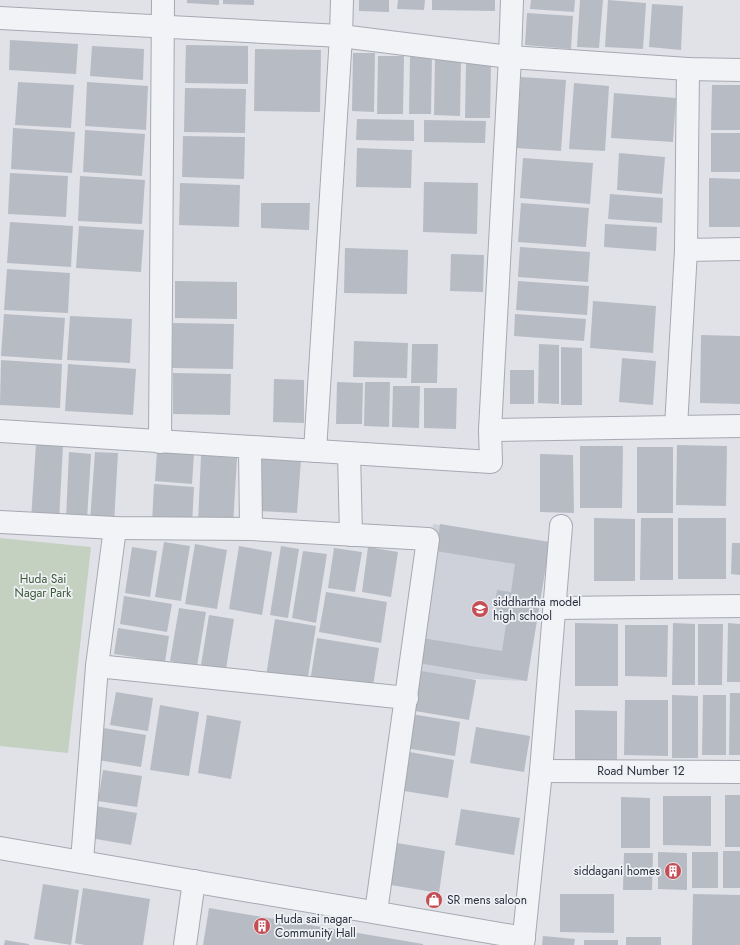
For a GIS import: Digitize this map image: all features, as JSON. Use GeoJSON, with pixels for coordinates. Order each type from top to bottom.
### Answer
{"type":"FeatureCollection","features":[{"type":"Feature","properties":{"kind":"street"},"geometry":{"type":"LineString","coordinates":[[160,442],[163,0]]}},
{"type":"Feature","properties":{"kind":"street"},"geometry":{"type":"LineString","coordinates":[[315,451],[342,0]]}},
{"type":"Feature","properties":{"kind":"street"},"geometry":{"type":"LineString","coordinates":[[0,432],[491,462],[490,430],[512,0]]}},
{"type":"Feature","properties":{"kind":"street"},"geometry":{"type":"LineString","coordinates":[[0,18],[341,36],[510,56],[688,69],[740,70]]}},
{"type":"Feature","properties":{"kind":"street"},"geometry":{"type":"LineString","coordinates":[[676,427],[686,250],[688,69]]}},
{"type":"Feature","properties":{"kind":"street"},"geometry":{"type":"LineString","coordinates":[[686,250],[740,249]]}},
{"type":"Feature","properties":{"kind":"street"},"geometry":{"type":"LineString","coordinates":[[490,430],[740,426]]}},
{"type":"Feature","properties":{"kind":"street"},"geometry":{"type":"LineString","coordinates":[[250,447],[251,529]]}},
{"type":"Feature","properties":{"kind":"street"},"geometry":{"type":"LineString","coordinates":[[349,454],[352,535]]}},
{"type":"Feature","properties":{"kind":"street"},"geometry":{"type":"LineString","coordinates":[[0,522],[115,528],[251,529],[428,539],[376,912]]}},
{"type":"Feature","properties":{"kind":"street"},"geometry":{"type":"LineString","coordinates":[[0,848],[376,912],[524,941],[541,771],[561,526]]}},
{"type":"Feature","properties":{"kind":"street"},"geometry":{"type":"LineString","coordinates":[[82,862],[97,666],[115,528]]}},
{"type":"Feature","properties":{"kind":"street"},"geometry":{"type":"LineString","coordinates":[[555,608],[740,606]]}},
{"type":"Feature","properties":{"kind":"street"},"geometry":{"type":"LineString","coordinates":[[97,666],[406,698]]}},
{"type":"Feature","properties":{"kind":"street","name":"Road Number 12"},"geometry":{"type":"LineString","coordinates":[[541,771],[740,772]]}},
{"type":"Feature","properties":{"kind":"street"},"geometry":{"type":"LineString","coordinates":[[185,945],[194,881]]}},
{"type":"Feature","properties":{"kind":"shaded area","name":"siddhartha model high school"},"geometry":{"type":"Polygon","coordinates":[[[433,524],[542,541],[527,681],[420,677],[433,524]]]}},
{"type":"Feature","properties":{"kind":"green space","name":"Huda Sai Nagar Park"},"geometry":{"type":"Polygon","coordinates":[[[0,538],[91,547],[68,753],[0,746],[0,538]]]}},
{"type":"Feature","properties":{"kind":"building"},"geometry":{"type":"Polygon","coordinates":[[[187,0],[219,0],[219,5],[187,3],[187,0]]]}},
{"type":"Feature","properties":{"kind":"building"},"geometry":{"type":"Polygon","coordinates":[[[223,0],[254,0],[254,5],[223,4],[223,0]]]}},
{"type":"Feature","properties":{"kind":"building"},"geometry":{"type":"Polygon","coordinates":[[[359,0],[389,0],[389,12],[359,11],[359,0]]]}},
{"type":"Feature","properties":{"kind":"building"},"geometry":{"type":"Polygon","coordinates":[[[398,0],[425,0],[424,10],[397,9],[398,0]]]}},
{"type":"Feature","properties":{"kind":"building"},"geometry":{"type":"Polygon","coordinates":[[[432,0],[495,0],[495,11],[432,10],[432,0]]]}},
{"type":"Feature","properties":{"kind":"building"},"geometry":{"type":"Polygon","coordinates":[[[531,0],[575,0],[574,12],[530,9],[531,0]]]}},
{"type":"Feature","properties":{"kind":"building"},"geometry":{"type":"Polygon","coordinates":[[[580,0],[603,0],[599,48],[577,47],[580,0]]]}},
{"type":"Feature","properties":{"kind":"building"},"geometry":{"type":"Polygon","coordinates":[[[608,0],[646,3],[643,49],[605,47],[608,0]]]}},
{"type":"Feature","properties":{"kind":"building"},"geometry":{"type":"Polygon","coordinates":[[[652,4],[683,6],[681,50],[649,47],[652,4]]]}},
{"type":"Feature","properties":{"kind":"building"},"geometry":{"type":"Polygon","coordinates":[[[527,13],[573,16],[571,49],[525,45],[527,13]]]}},
{"type":"Feature","properties":{"kind":"building"},"geometry":{"type":"Polygon","coordinates":[[[10,40],[78,44],[76,74],[9,70],[10,40]]]}},
{"type":"Feature","properties":{"kind":"building"},"geometry":{"type":"Polygon","coordinates":[[[186,45],[248,46],[248,84],[185,83],[186,45]]]}},
{"type":"Feature","properties":{"kind":"building"},"geometry":{"type":"Polygon","coordinates":[[[92,46],[144,49],[143,80],[90,76],[92,46]]]}},
{"type":"Feature","properties":{"kind":"building"},"geometry":{"type":"Polygon","coordinates":[[[255,49],[321,50],[320,112],[254,111],[255,49]]]}},
{"type":"Feature","properties":{"kind":"building"},"geometry":{"type":"Polygon","coordinates":[[[353,53],[375,53],[374,112],[352,111],[353,53]]]}},
{"type":"Feature","properties":{"kind":"building"},"geometry":{"type":"Polygon","coordinates":[[[378,56],[404,56],[403,114],[377,114],[378,56]]]}},
{"type":"Feature","properties":{"kind":"building"},"geometry":{"type":"Polygon","coordinates":[[[410,57],[432,57],[431,114],[409,114],[410,57]]]}},
{"type":"Feature","properties":{"kind":"building"},"geometry":{"type":"Polygon","coordinates":[[[435,59],[461,60],[460,116],[434,115],[435,59]]]}},
{"type":"Feature","properties":{"kind":"building"},"geometry":{"type":"Polygon","coordinates":[[[466,63],[491,64],[490,118],[465,118],[466,63]]]}},
{"type":"Feature","properties":{"kind":"building"},"geometry":{"type":"Polygon","coordinates":[[[521,77],[566,80],[561,151],[516,148],[521,77]]]}},
{"type":"Feature","properties":{"kind":"building"},"geometry":{"type":"Polygon","coordinates":[[[18,82],[74,85],[71,128],[15,125],[18,82]]]}},
{"type":"Feature","properties":{"kind":"building"},"geometry":{"type":"Polygon","coordinates":[[[87,82],[148,86],[146,130],[85,126],[87,82]]]}},
{"type":"Feature","properties":{"kind":"building"},"geometry":{"type":"Polygon","coordinates":[[[574,83],[609,86],[605,151],[569,149],[574,83]]]}},
{"type":"Feature","properties":{"kind":"building"},"geometry":{"type":"Polygon","coordinates":[[[712,85],[740,85],[740,130],[711,130],[712,85]]]}},
{"type":"Feature","properties":{"kind":"building"},"geometry":{"type":"Polygon","coordinates":[[[185,88],[246,89],[245,133],[184,132],[185,88]]]}},
{"type":"Feature","properties":{"kind":"building"},"geometry":{"type":"Polygon","coordinates":[[[614,93],[676,98],[673,142],[611,138],[614,93]]]}},
{"type":"Feature","properties":{"kind":"building"},"geometry":{"type":"Polygon","coordinates":[[[357,119],[414,120],[414,141],[356,140],[357,119]]]}},
{"type":"Feature","properties":{"kind":"building"},"geometry":{"type":"Polygon","coordinates":[[[424,120],[486,121],[485,143],[424,142],[424,120]]]}},
{"type":"Feature","properties":{"kind":"building"},"geometry":{"type":"Polygon","coordinates":[[[13,128],[75,132],[72,173],[11,169],[13,128]]]}},
{"type":"Feature","properties":{"kind":"building"},"geometry":{"type":"Polygon","coordinates":[[[85,130],[145,134],[142,176],[83,172],[85,130]]]}},
{"type":"Feature","properties":{"kind":"building"},"geometry":{"type":"Polygon","coordinates":[[[711,133],[740,133],[740,172],[711,172],[711,133]]]}},
{"type":"Feature","properties":{"kind":"building"},"geometry":{"type":"Polygon","coordinates":[[[183,136],[245,137],[244,179],[182,177],[183,136]]]}},
{"type":"Feature","properties":{"kind":"building"},"geometry":{"type":"Polygon","coordinates":[[[357,148],[412,150],[411,188],[356,187],[357,148]]]}},
{"type":"Feature","properties":{"kind":"building"},"geometry":{"type":"Polygon","coordinates":[[[619,153],[665,157],[662,194],[617,190],[619,153]]]}},
{"type":"Feature","properties":{"kind":"building"},"geometry":{"type":"Polygon","coordinates":[[[523,158],[593,163],[590,204],[520,198],[523,158]]]}},
{"type":"Feature","properties":{"kind":"building"},"geometry":{"type":"Polygon","coordinates":[[[10,173],[68,176],[66,217],[8,214],[10,173]]]}},
{"type":"Feature","properties":{"kind":"building"},"geometry":{"type":"Polygon","coordinates":[[[80,176],[145,180],[142,224],[78,221],[80,176]]]}},
{"type":"Feature","properties":{"kind":"building"},"geometry":{"type":"Polygon","coordinates":[[[709,178],[740,179],[740,227],[709,227],[709,178]]]}},
{"type":"Feature","properties":{"kind":"building"},"geometry":{"type":"Polygon","coordinates":[[[424,182],[478,183],[477,234],[423,232],[424,182]]]}},
{"type":"Feature","properties":{"kind":"building"},"geometry":{"type":"Polygon","coordinates":[[[180,183],[240,185],[239,227],[179,225],[180,183]]]}},
{"type":"Feature","properties":{"kind":"building"},"geometry":{"type":"Polygon","coordinates":[[[610,194],[663,198],[662,223],[608,219],[610,194]]]}},
{"type":"Feature","properties":{"kind":"building"},"geometry":{"type":"Polygon","coordinates":[[[261,203],[310,203],[309,230],[261,228],[261,203]]]}},
{"type":"Feature","properties":{"kind":"building"},"geometry":{"type":"Polygon","coordinates":[[[521,203],[589,208],[586,247],[518,242],[521,203]]]}},
{"type":"Feature","properties":{"kind":"building"},"geometry":{"type":"Polygon","coordinates":[[[10,222],[73,226],[71,267],[7,263],[10,222]]]}},
{"type":"Feature","properties":{"kind":"building"},"geometry":{"type":"Polygon","coordinates":[[[605,224],[657,227],[656,251],[604,247],[605,224]]]}},
{"type":"Feature","properties":{"kind":"building"},"geometry":{"type":"Polygon","coordinates":[[[79,226],[144,230],[141,272],[76,268],[79,226]]]}},
{"type":"Feature","properties":{"kind":"building"},"geometry":{"type":"Polygon","coordinates":[[[520,247],[590,252],[588,282],[518,277],[520,247]]]}},
{"type":"Feature","properties":{"kind":"building"},"geometry":{"type":"Polygon","coordinates":[[[345,248],[408,250],[407,294],[344,293],[345,248]]]}},
{"type":"Feature","properties":{"kind":"building"},"geometry":{"type":"Polygon","coordinates":[[[451,254],[484,255],[483,292],[450,291],[451,254]]]}},
{"type":"Feature","properties":{"kind":"building"},"geometry":{"type":"Polygon","coordinates":[[[7,269],[70,273],[68,313],[4,310],[7,269]]]}},
{"type":"Feature","properties":{"kind":"building"},"geometry":{"type":"Polygon","coordinates":[[[175,281],[237,282],[237,319],[175,318],[175,281]]]}},
{"type":"Feature","properties":{"kind":"building"},"geometry":{"type":"Polygon","coordinates":[[[518,281],[589,286],[587,315],[516,310],[518,281]]]}},
{"type":"Feature","properties":{"kind":"building"},"geometry":{"type":"Polygon","coordinates":[[[593,301],[656,306],[653,353],[590,348],[593,301]]]}},
{"type":"Feature","properties":{"kind":"building"},"geometry":{"type":"Polygon","coordinates":[[[4,314],[65,318],[62,360],[1,356],[4,314]]]}},
{"type":"Feature","properties":{"kind":"building"},"geometry":{"type":"Polygon","coordinates":[[[515,314],[586,319],[584,341],[514,336],[515,314]]]}},
{"type":"Feature","properties":{"kind":"building"},"geometry":{"type":"Polygon","coordinates":[[[70,316],[132,319],[130,363],[67,360],[70,316]]]}},
{"type":"Feature","properties":{"kind":"building"},"geometry":{"type":"Polygon","coordinates":[[[173,323],[234,324],[233,369],[172,368],[173,323]]]}},
{"type":"Feature","properties":{"kind":"building"},"geometry":{"type":"Polygon","coordinates":[[[701,335],[740,336],[740,404],[700,403],[701,335]]]}},
{"type":"Feature","properties":{"kind":"building"},"geometry":{"type":"Polygon","coordinates":[[[354,341],[408,343],[407,378],[353,377],[354,341]]]}},
{"type":"Feature","properties":{"kind":"building"},"geometry":{"type":"Polygon","coordinates":[[[412,344],[438,344],[437,383],[411,383],[412,344]]]}},
{"type":"Feature","properties":{"kind":"building"},"geometry":{"type":"Polygon","coordinates":[[[539,344],[559,345],[559,404],[538,403],[539,344]]]}},
{"type":"Feature","properties":{"kind":"building"},"geometry":{"type":"Polygon","coordinates":[[[561,347],[582,348],[582,405],[561,405],[561,347]]]}},
{"type":"Feature","properties":{"kind":"building"},"geometry":{"type":"Polygon","coordinates":[[[622,358],[656,361],[653,405],[619,402],[622,358]]]}},
{"type":"Feature","properties":{"kind":"building"},"geometry":{"type":"Polygon","coordinates":[[[1,360],[62,364],[60,408],[0,405],[1,360]]]}},
{"type":"Feature","properties":{"kind":"building"},"geometry":{"type":"Polygon","coordinates":[[[68,364],[136,369],[133,415],[65,411],[68,364]]]}},
{"type":"Feature","properties":{"kind":"building"},"geometry":{"type":"Polygon","coordinates":[[[510,370],[534,370],[534,404],[510,404],[510,370]]]}},
{"type":"Feature","properties":{"kind":"building"},"geometry":{"type":"Polygon","coordinates":[[[173,373],[231,374],[230,415],[173,414],[173,373]]]}},
{"type":"Feature","properties":{"kind":"building"},"geometry":{"type":"Polygon","coordinates":[[[274,379],[304,380],[304,423],[273,422],[274,379]]]}},
{"type":"Feature","properties":{"kind":"building"},"geometry":{"type":"Polygon","coordinates":[[[337,382],[363,383],[362,424],[336,424],[337,382]]]}},
{"type":"Feature","properties":{"kind":"building"},"geometry":{"type":"Polygon","coordinates":[[[365,382],[390,382],[389,427],[364,426],[365,382]]]}},
{"type":"Feature","properties":{"kind":"building"},"geometry":{"type":"Polygon","coordinates":[[[393,386],[420,386],[419,428],[392,427],[393,386]]]}},
{"type":"Feature","properties":{"kind":"building"},"geometry":{"type":"Polygon","coordinates":[[[424,388],[457,388],[456,429],[424,428],[424,388]]]}},
{"type":"Feature","properties":{"kind":"building"},"geometry":{"type":"Polygon","coordinates":[[[36,444],[63,445],[59,521],[31,519],[36,444]]]}},
{"type":"Feature","properties":{"kind":"building"},"geometry":{"type":"Polygon","coordinates":[[[677,445],[727,446],[726,506],[676,505],[677,445]]]}},
{"type":"Feature","properties":{"kind":"building"},"geometry":{"type":"Polygon","coordinates":[[[580,446],[623,446],[622,508],[580,508],[580,446]]]}},
{"type":"Feature","properties":{"kind":"building"},"geometry":{"type":"Polygon","coordinates":[[[637,447],[673,447],[673,513],[637,513],[637,447]]]}},
{"type":"Feature","properties":{"kind":"building"},"geometry":{"type":"Polygon","coordinates":[[[157,451],[194,454],[192,484],[155,481],[157,451]]]}},
{"type":"Feature","properties":{"kind":"building"},"geometry":{"type":"Polygon","coordinates":[[[69,452],[91,454],[87,520],[66,519],[69,452]]]}},
{"type":"Feature","properties":{"kind":"building"},"geometry":{"type":"Polygon","coordinates":[[[95,452],[118,453],[114,523],[90,521],[95,452]]]}},
{"type":"Feature","properties":{"kind":"building"},"geometry":{"type":"Polygon","coordinates":[[[540,454],[573,455],[574,513],[540,512],[540,454]]]}},
{"type":"Feature","properties":{"kind":"building"},"geometry":{"type":"Polygon","coordinates":[[[201,455],[237,458],[233,526],[198,524],[201,455]]]}},
{"type":"Feature","properties":{"kind":"building"},"geometry":{"type":"Polygon","coordinates":[[[262,458],[301,460],[297,513],[259,511],[262,458]]]}},
{"type":"Feature","properties":{"kind":"building"},"geometry":{"type":"Polygon","coordinates":[[[154,484],[194,487],[192,525],[152,523],[154,484]]]}},
{"type":"Feature","properties":{"kind":"building"},"geometry":{"type":"Polygon","coordinates":[[[594,518],[635,519],[635,581],[594,581],[594,518]]]}},
{"type":"Feature","properties":{"kind":"building"},"geometry":{"type":"Polygon","coordinates":[[[641,518],[673,518],[673,580],[640,580],[641,518]]]}},
{"type":"Feature","properties":{"kind":"building"},"geometry":{"type":"Polygon","coordinates":[[[678,518],[726,518],[726,579],[678,579],[678,518]]]}},
{"type":"Feature","properties":{"kind":"building"},"geometry":{"type":"Polygon","coordinates":[[[440,524],[550,542],[527,681],[418,663],[422,638],[502,651],[507,618],[493,616],[497,590],[511,592],[515,564],[436,551],[440,524]]]}},
{"type":"Feature","properties":{"kind":"building"},"geometry":{"type":"Polygon","coordinates":[[[164,542],[190,546],[181,601],[155,597],[164,542]]]}},
{"type":"Feature","properties":{"kind":"building"},"geometry":{"type":"Polygon","coordinates":[[[732,543],[740,543],[740,575],[731,574],[732,543]]]}},
{"type":"Feature","properties":{"kind":"building"},"geometry":{"type":"Polygon","coordinates":[[[195,544],[227,550],[217,609],[185,604],[195,544]]]}},
{"type":"Feature","properties":{"kind":"building"},"geometry":{"type":"Polygon","coordinates":[[[239,546],[272,552],[262,615],[229,609],[239,546]]]}},
{"type":"Feature","properties":{"kind":"building"},"geometry":{"type":"Polygon","coordinates":[[[281,546],[299,549],[288,618],[270,615],[281,546]]]}},
{"type":"Feature","properties":{"kind":"building"},"geometry":{"type":"Polygon","coordinates":[[[132,547],[157,551],[150,597],[125,593],[132,547]]]}},
{"type":"Feature","properties":{"kind":"building"},"geometry":{"type":"Polygon","coordinates":[[[368,547],[398,552],[391,597],[362,592],[368,547]]]}},
{"type":"Feature","properties":{"kind":"building"},"geometry":{"type":"Polygon","coordinates":[[[334,548],[362,552],[355,592],[328,588],[334,548]]]}},
{"type":"Feature","properties":{"kind":"building"},"geometry":{"type":"Polygon","coordinates":[[[303,551],[327,554],[316,623],[292,618],[303,551]]]}},
{"type":"Feature","properties":{"kind":"building"},"geometry":{"type":"Polygon","coordinates":[[[326,592],[387,602],[381,643],[319,632],[326,592]]]}},
{"type":"Feature","properties":{"kind":"building"},"geometry":{"type":"Polygon","coordinates":[[[124,596],[172,604],[167,632],[120,624],[124,596]]]}},
{"type":"Feature","properties":{"kind":"building"},"geometry":{"type":"Polygon","coordinates":[[[179,608],[206,612],[197,666],[170,661],[179,608]]]}},
{"type":"Feature","properties":{"kind":"building"},"geometry":{"type":"Polygon","coordinates":[[[209,615],[234,619],[226,669],[201,665],[209,615]]]}},
{"type":"Feature","properties":{"kind":"building"},"geometry":{"type":"Polygon","coordinates":[[[275,619],[316,626],[307,683],[266,676],[275,619]]]}},
{"type":"Feature","properties":{"kind":"building"},"geometry":{"type":"Polygon","coordinates":[[[575,623],[618,624],[618,686],[575,686],[575,623]]]}},
{"type":"Feature","properties":{"kind":"building"},"geometry":{"type":"Polygon","coordinates":[[[673,623],[695,624],[695,685],[672,685],[673,623]]]}},
{"type":"Feature","properties":{"kind":"building"},"geometry":{"type":"Polygon","coordinates":[[[728,623],[740,624],[740,682],[727,682],[728,623]]]}},
{"type":"Feature","properties":{"kind":"building"},"geometry":{"type":"Polygon","coordinates":[[[698,624],[723,624],[722,685],[698,685],[698,624]]]}},
{"type":"Feature","properties":{"kind":"building"},"geometry":{"type":"Polygon","coordinates":[[[625,625],[668,625],[667,677],[625,676],[625,625]]]}},
{"type":"Feature","properties":{"kind":"building"},"geometry":{"type":"Polygon","coordinates":[[[118,628],[169,636],[165,662],[114,654],[118,628]]]}},
{"type":"Feature","properties":{"kind":"building"},"geometry":{"type":"Polygon","coordinates":[[[317,638],[379,648],[372,692],[310,682],[317,638]]]}},
{"type":"Feature","properties":{"kind":"building"},"geometry":{"type":"Polygon","coordinates":[[[421,671],[476,680],[469,720],[415,711],[421,671]]]}},
{"type":"Feature","properties":{"kind":"building"},"geometry":{"type":"Polygon","coordinates":[[[116,692],[153,698],[148,731],[110,725],[116,692]]]}},
{"type":"Feature","properties":{"kind":"building"},"geometry":{"type":"Polygon","coordinates":[[[730,693],[740,693],[740,755],[729,755],[730,693]]]}},
{"type":"Feature","properties":{"kind":"building"},"geometry":{"type":"Polygon","coordinates":[[[672,695],[698,696],[698,758],[672,758],[672,695]]]}},
{"type":"Feature","properties":{"kind":"building"},"geometry":{"type":"Polygon","coordinates":[[[703,695],[726,695],[726,755],[702,755],[703,695]]]}},
{"type":"Feature","properties":{"kind":"building"},"geometry":{"type":"Polygon","coordinates":[[[625,700],[668,700],[668,756],[624,755],[625,700]]]}},
{"type":"Feature","properties":{"kind":"building"},"geometry":{"type":"Polygon","coordinates":[[[160,705],[199,712],[189,776],[150,770],[160,705]]]}},
{"type":"Feature","properties":{"kind":"building"},"geometry":{"type":"Polygon","coordinates":[[[575,710],[617,711],[617,761],[575,760],[575,710]]]}},
{"type":"Feature","properties":{"kind":"building"},"geometry":{"type":"Polygon","coordinates":[[[411,714],[460,722],[455,756],[405,748],[411,714]]]}},
{"type":"Feature","properties":{"kind":"building"},"geometry":{"type":"Polygon","coordinates":[[[207,715],[241,721],[231,779],[198,773],[207,715]]]}},
{"type":"Feature","properties":{"kind":"building"},"geometry":{"type":"Polygon","coordinates":[[[476,727],[530,736],[524,772],[470,763],[476,727]]]}},
{"type":"Feature","properties":{"kind":"building"},"geometry":{"type":"Polygon","coordinates":[[[103,728],[146,735],[141,767],[98,760],[103,728]]]}},
{"type":"Feature","properties":{"kind":"building"},"geometry":{"type":"Polygon","coordinates":[[[404,751],[454,760],[448,798],[398,790],[404,751]]]}},
{"type":"Feature","properties":{"kind":"building"},"geometry":{"type":"Polygon","coordinates":[[[103,770],[142,776],[137,807],[98,801],[103,770]]]}},
{"type":"Feature","properties":{"kind":"building"},"geometry":{"type":"Polygon","coordinates":[[[725,795],[740,795],[740,847],[725,847],[725,795]]]}},
{"type":"Feature","properties":{"kind":"building"},"geometry":{"type":"Polygon","coordinates":[[[663,796],[711,796],[711,846],[663,845],[663,796]]]}},
{"type":"Feature","properties":{"kind":"building"},"geometry":{"type":"Polygon","coordinates":[[[621,797],[650,798],[650,848],[621,848],[621,797]]]}},
{"type":"Feature","properties":{"kind":"building"},"geometry":{"type":"Polygon","coordinates":[[[95,806],[137,813],[131,845],[90,838],[95,806]]]}},
{"type":"Feature","properties":{"kind":"building"},"geometry":{"type":"Polygon","coordinates":[[[461,809],[520,818],[514,855],[455,845],[461,809]]]}},
{"type":"Feature","properties":{"kind":"building"},"geometry":{"type":"Polygon","coordinates":[[[391,842],[445,851],[439,893],[385,884],[391,842]]]}},
{"type":"Feature","properties":{"kind":"building"},"geometry":{"type":"Polygon","coordinates":[[[723,851],[740,851],[740,888],[723,888],[723,851]]]}},
{"type":"Feature","properties":{"kind":"building","name":"siddagani homes"},"geometry":{"type":"Polygon","coordinates":[[[658,852],[687,853],[687,890],[658,889],[658,852]]]}},
{"type":"Feature","properties":{"kind":"building"},"geometry":{"type":"Polygon","coordinates":[[[692,852],[718,852],[718,888],[692,888],[692,852]]]}},
{"type":"Feature","properties":{"kind":"building"},"geometry":{"type":"Polygon","coordinates":[[[624,853],[653,853],[652,890],[623,890],[624,853]]]}},
{"type":"Feature","properties":{"kind":"building"},"geometry":{"type":"Polygon","coordinates":[[[43,884],[79,890],[71,945],[34,939],[43,884]]]}},
{"type":"Feature","properties":{"kind":"building"},"geometry":{"type":"Polygon","coordinates":[[[83,888],[150,899],[143,945],[85,945],[75,943],[83,888]]]}},
{"type":"Feature","properties":{"kind":"building"},"geometry":{"type":"Polygon","coordinates":[[[560,894],[614,894],[614,933],[560,932],[560,894]]]}},
{"type":"Feature","properties":{"kind":"building"},"geometry":{"type":"Polygon","coordinates":[[[693,894],[740,895],[740,945],[692,945],[693,894]]]}},
{"type":"Feature","properties":{"kind":"building","name":"Huda sai nagar Community Hall"},"geometry":{"type":"Polygon","coordinates":[[[209,908],[423,944],[423,945],[203,945],[209,908]]]}},
{"type":"Feature","properties":{"kind":"building"},"geometry":{"type":"Polygon","coordinates":[[[543,936],[575,939],[574,945],[542,945],[543,936]]]}},
{"type":"Feature","properties":{"kind":"building"},"geometry":{"type":"Polygon","coordinates":[[[626,937],[661,937],[661,945],[626,945],[626,937]]]}},
{"type":"Feature","properties":{"kind":"building"},"geometry":{"type":"Polygon","coordinates":[[[5,940],[29,944],[29,945],[4,945],[5,940]]]}},
{"type":"Feature","properties":{"kind":"building"},"geometry":{"type":"Polygon","coordinates":[[[584,940],[618,940],[618,945],[584,945],[584,940]]]}},
{"type":"Feature","properties":{"kind":"place","name":"siddhartha model high school"},"geometry":{"type":"Point","coordinates":[480,609]}},
{"type":"Feature","properties":{"kind":"place","name":"siddagani homes"},"geometry":{"type":"Point","coordinates":[673,871]}},
{"type":"Feature","properties":{"kind":"place","name":"SR mens saloon"},"geometry":{"type":"Point","coordinates":[434,900]}},
{"type":"Feature","properties":{"kind":"place","name":"Huda sai nagar Community Hall"},"geometry":{"type":"Point","coordinates":[262,926]}}]}
